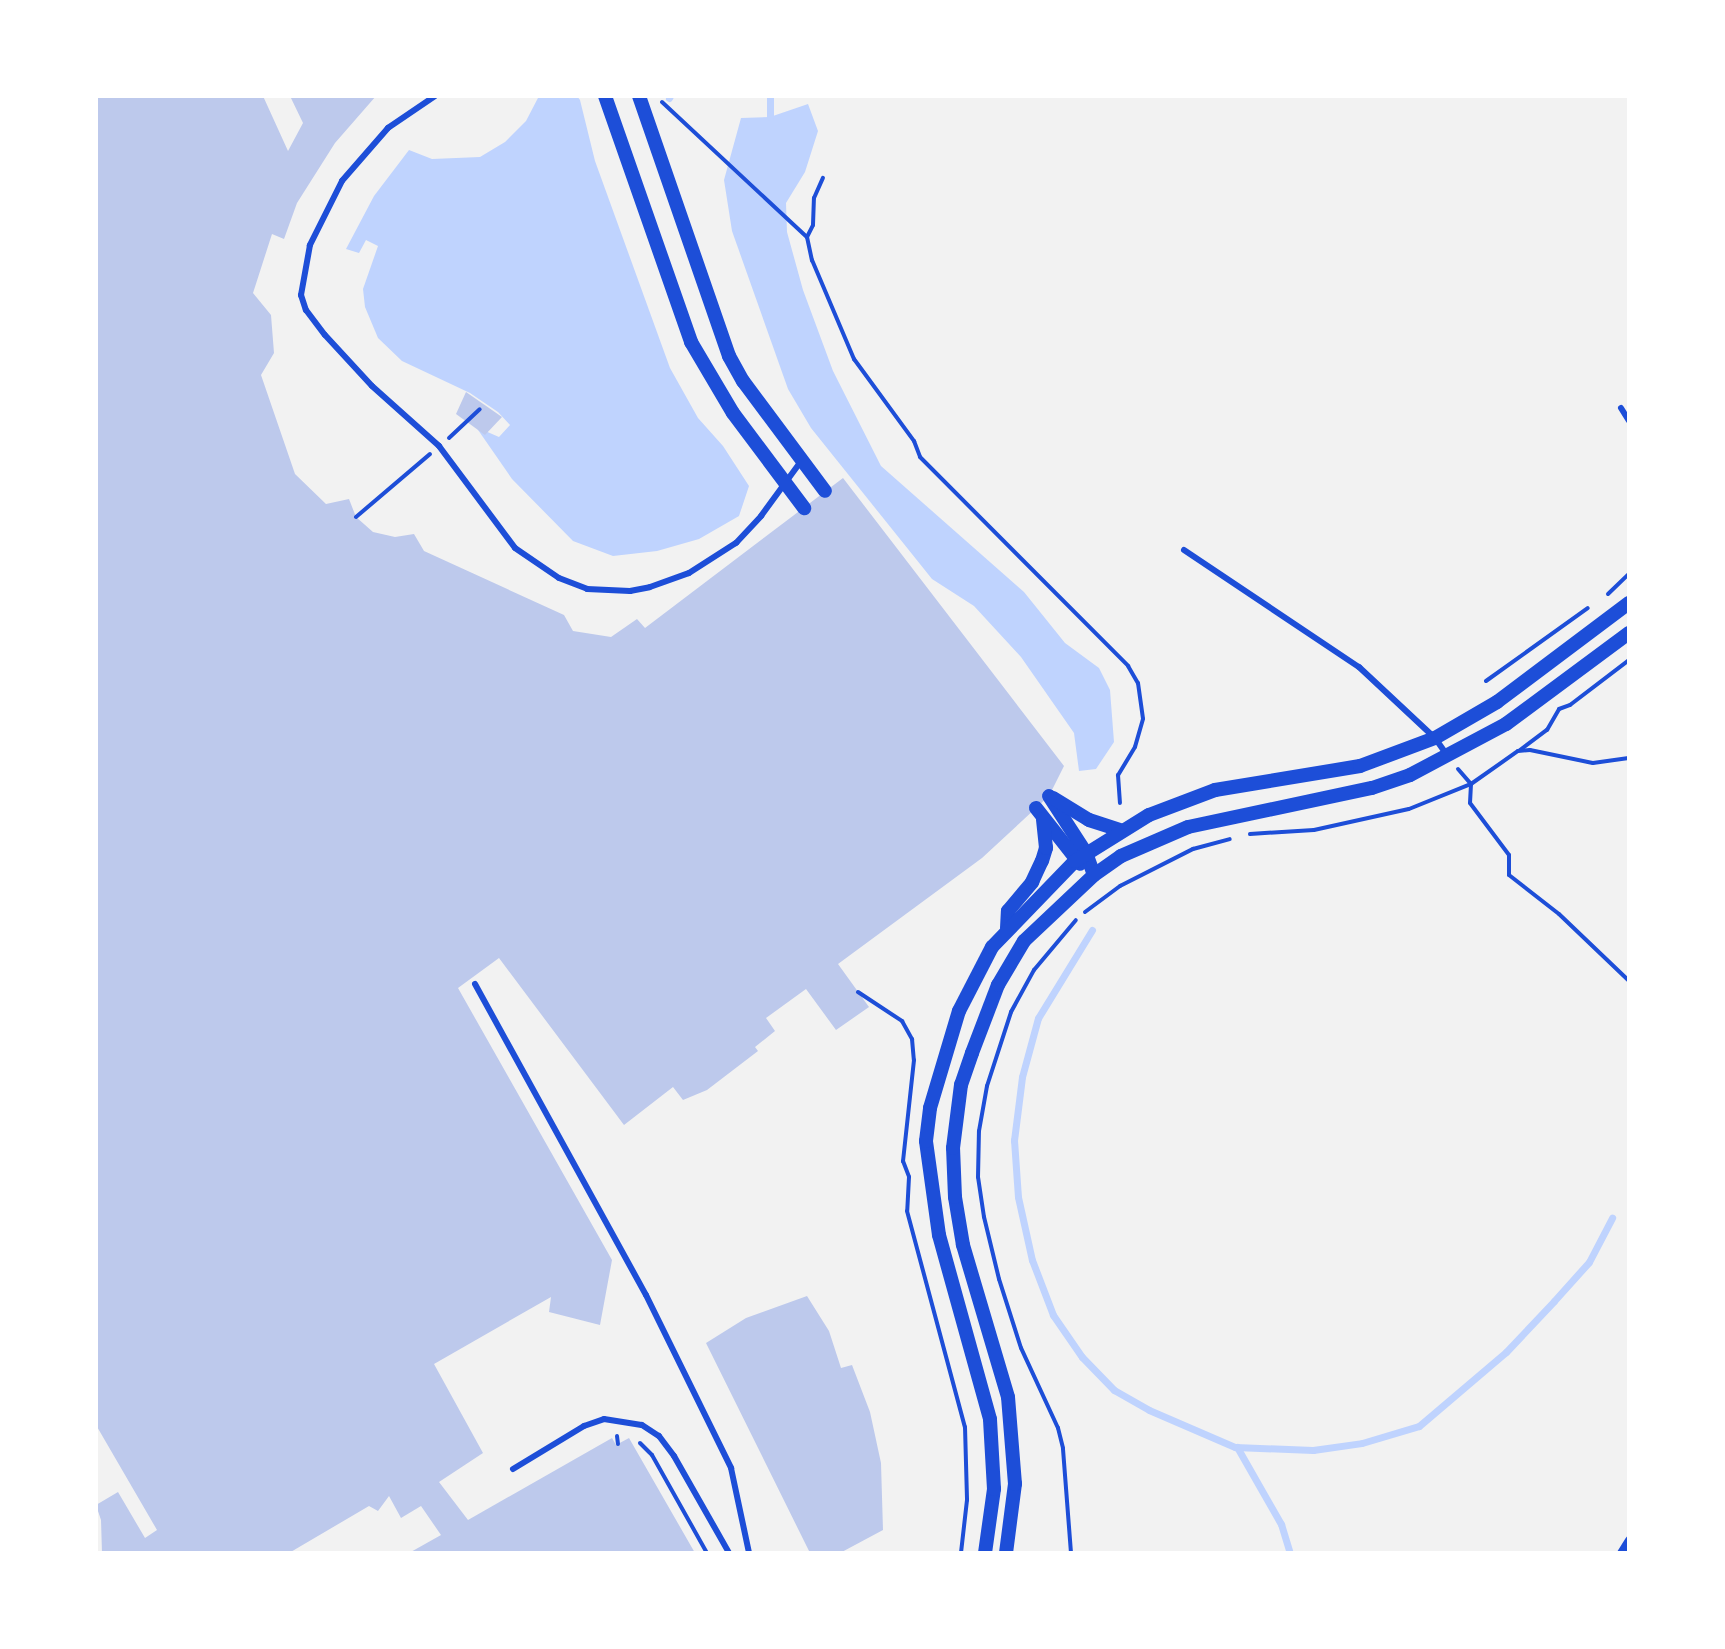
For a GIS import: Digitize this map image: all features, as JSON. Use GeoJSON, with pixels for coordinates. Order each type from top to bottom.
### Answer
{"type":"FeatureCollection","features":[{"type":"Feature","properties":{"kind":"street"},"geometry":{"type":"LineString","coordinates":[[605,96],[691,342],[733,413],[804,508]]}},
{"type":"Feature","properties":{"kind":"street"},"geometry":{"type":"LineString","coordinates":[[638,98],[729,356],[743,381],[825,491]]}},
{"type":"Feature","properties":{"kind":"street"},"geometry":{"type":"LineString","coordinates":[[985,1553],[994,1489],[990,1419],[939,1235],[926,1141],[930,1108],[959,1011],[979,967],[1007,928],[1080,857],[1120,830],[1190,797],[1227,788],[1337,771],[1435,738],[1497,702],[1629,603]]}},
{"type":"Feature","properties":{"kind":"street"},"geometry":{"type":"LineString","coordinates":[[1006,1553],[1015,1484],[1008,1397],[960,1229],[953,1173],[955,1118],[961,1085],[998,985],[1024,941],[1094,875],[1121,856],[1188,827],[1372,788],[1448,757],[1506,724],[1629,633]]}},
{"type":"Feature","properties":{"kind":"street"},"geometry":{"type":"LineString","coordinates":[[1080,857],[1049,796],[1089,820],[1120,830]]}},
{"type":"Feature","properties":{"kind":"street"},"geometry":{"type":"LineString","coordinates":[[1007,928],[1008,911],[1032,882],[1046,848],[1040,813],[1094,875]]}},
{"type":"Feature","properties":{"kind":"street"},"geometry":{"type":"LineString","coordinates":[[1621,1553],[1629,1540]]}},
{"type":"Feature","properties":{"kind":"lane"},"geometry":{"type":"LineString","coordinates":[[435,96],[388,128],[342,181],[310,245],[301,288],[306,310],[325,335],[366,380],[439,446],[473,488],[499,530],[523,555],[559,578],[606,591],[650,587],[703,566],[747,532],[802,460]]}},
{"type":"Feature","properties":{"kind":"lane"},"geometry":{"type":"LineString","coordinates":[[1621,408],[1629,421]]}},
{"type":"Feature","properties":{"kind":"lane"},"geometry":{"type":"LineString","coordinates":[[1184,550],[1359,667],[1435,738],[1448,757]]}},
{"type":"Feature","properties":{"kind":"lane"},"geometry":{"type":"LineString","coordinates":[[475,984],[646,1295],[731,1468],[749,1553]]}},
{"type":"Feature","properties":{"kind":"lane"},"geometry":{"type":"LineString","coordinates":[[513,1469],[564,1437],[604,1419],[642,1425],[659,1436],[729,1553]]}},
{"type":"Feature","properties":{"kind":"path"},"geometry":{"type":"LineString","coordinates":[[656,97],[807,237],[812,260],[854,359],[914,441],[920,457],[1094,630],[1138,683],[1143,719],[1135,747],[1118,775],[1120,803]]}},
{"type":"Feature","properties":{"kind":"path"},"geometry":{"type":"LineString","coordinates":[[807,237],[813,225],[814,198],[823,178]]}},
{"type":"Feature","properties":{"kind":"path"},"geometry":{"type":"LineString","coordinates":[[356,517],[480,409]]}},
{"type":"Feature","properties":{"kind":"path"},"geometry":{"type":"LineString","coordinates":[[1599,601],[1629,574]]}},
{"type":"Feature","properties":{"kind":"path"},"geometry":{"type":"LineString","coordinates":[[1486,681],[1576,613],[1591,607]]}},
{"type":"Feature","properties":{"kind":"path"},"geometry":{"type":"LineString","coordinates":[[1248,835],[1314,830],[1360,822],[1409,809],[1471,784],[1547,730],[1559,709],[1629,660]]}},
{"type":"Feature","properties":{"kind":"path"},"geometry":{"type":"LineString","coordinates":[[1518,751],[1530,750],[1593,763],[1629,758]]}},
{"type":"Feature","properties":{"kind":"path"},"geometry":{"type":"LineString","coordinates":[[1471,784],[1470,803],[1509,855],[1509,875],[1599,949],[1629,981]]}},
{"type":"Feature","properties":{"kind":"path"},"geometry":{"type":"LineString","coordinates":[[1071,1553],[1063,1448],[1054,1418],[1021,1348],[999,1279],[978,1177],[979,1131],[999,1042],[1034,970],[1058,939],[1090,908],[1153,869],[1193,849],[1234,838]]}},
{"type":"Feature","properties":{"kind":"path"},"geometry":{"type":"LineString","coordinates":[[618,1444],[614,1436],[631,1438],[652,1455],[707,1553]]}},
{"type":"Feature","properties":{"kind":"water"},"geometry":{"type":"Polygon","coordinates":[[[539,96],[577,96],[580,100],[595,161],[670,368],[698,418],[723,446],[749,486],[739,516],[699,539],[657,551],[613,556],[573,541],[512,479],[476,427],[499,437],[510,425],[498,412],[470,393],[402,361],[378,338],[365,307],[363,289],[378,246],[366,240],[359,253],[346,249],[374,196],[409,150],[432,159],[480,157],[505,142],[526,121],[539,96]]]}},
{"type":"Feature","properties":{"kind":"water"},"geometry":{"type":"Polygon","coordinates":[[[808,104],[818,131],[805,172],[786,203],[787,232],[803,290],[833,371],[881,466],[1024,592],[1065,643],[1099,668],[1110,690],[1114,742],[1096,769],[1079,771],[1074,733],[1021,657],[974,606],[932,579],[811,428],[788,389],[732,231],[724,180],[741,118],[770,117],[808,104]]]}},
{"type":"Feature","properties":{"kind":"building"},"geometry":{"type":"Polygon","coordinates":[[[96,96],[263,96],[288,151],[303,123],[290,96],[376,96],[335,143],[297,203],[284,239],[272,234],[253,293],[271,315],[274,353],[261,375],[295,474],[326,504],[349,499],[356,517],[373,532],[395,537],[414,534],[424,551],[564,615],[573,631],[611,637],[637,619],[645,628],[843,478],[1064,766],[1049,796],[982,858],[838,964],[869,1007],[836,1030],[806,989],[766,1018],[775,1031],[755,1047],[758,1051],[707,1090],[683,1100],[673,1087],[624,1125],[499,958],[458,988],[612,1260],[600,1325],[549,1312],[551,1297],[434,1364],[483,1453],[439,1482],[468,1520],[612,1438],[616,1445],[629,1438],[695,1553],[409,1553],[441,1535],[421,1506],[401,1518],[389,1496],[378,1511],[369,1506],[289,1553],[102,1553],[101,1520],[96,1505],[118,1492],[145,1538],[157,1530],[96,1425],[96,96]]]}},
{"type":"Feature","properties":{"kind":"building"},"geometry":{"type":"Polygon","coordinates":[[[466,392],[502,417],[485,435],[456,414],[466,392]]]}},
{"type":"Feature","properties":{"kind":"building"},"geometry":{"type":"Polygon","coordinates":[[[807,1296],[829,1331],[841,1368],[852,1365],[870,1412],[881,1463],[883,1530],[840,1553],[810,1553],[706,1343],[746,1318],[807,1296]]]}},
{"type":"Feature","properties":{"kind":"waterway"},"geometry":{"type":"LineString","coordinates":[[770,96],[770,117]]}},
{"type":"Feature","properties":{"kind":"waterway"},"geometry":{"type":"LineString","coordinates":[[1092,930],[1038,1018],[1022,1077],[1014,1140],[1018,1197],[1032,1260],[1053,1315],[1082,1357],[1114,1390],[1149,1410],[1235,1447],[1313,1450],[1362,1443],[1419,1426],[1506,1352],[1554,1301],[1589,1262],[1612,1218]]}},
{"type":"Feature","properties":{"kind":"waterway"},"geometry":{"type":"LineString","coordinates":[[1237,1447],[1281,1524],[1290,1553]]}}]}
